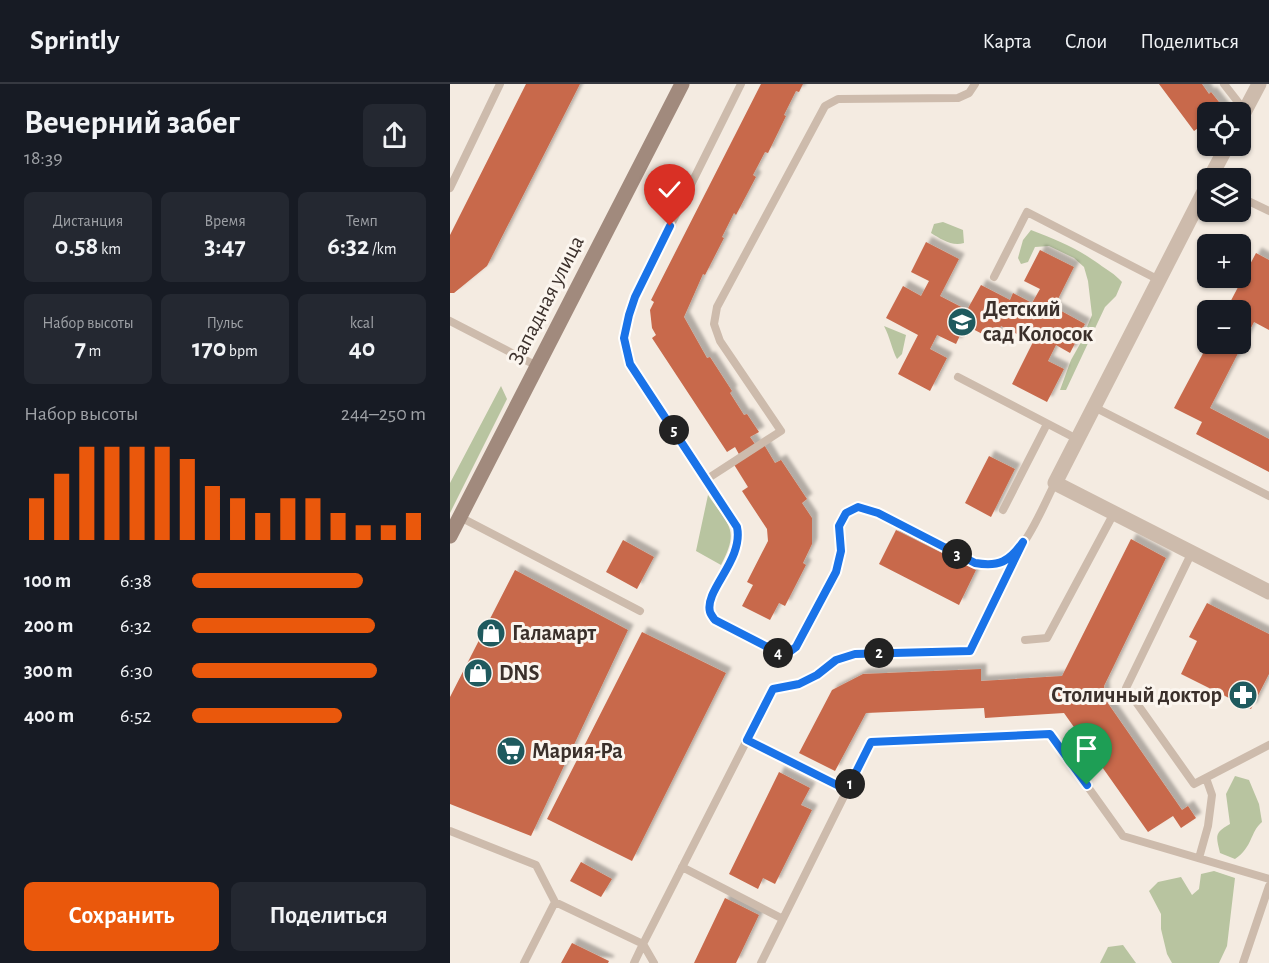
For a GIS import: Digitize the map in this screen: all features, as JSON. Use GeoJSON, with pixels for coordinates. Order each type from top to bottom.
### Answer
{"type":"FeatureCollection","features":[{"type":"Feature","properties":{"kind":"street","name":"Западная улица"},"geometry":{"type":"LineString","coordinates":[[450,535],[682,84]]}},
{"type":"Feature","properties":{"kind":"street"},"geometry":{"type":"LineString","coordinates":[[1250,102],[1259,84]]}},
{"type":"Feature","properties":{"kind":"street"},"geometry":{"type":"LineString","coordinates":[[1197,205],[1055,483],[1269,592]]}},
{"type":"Feature","properties":{"kind":"lane"},"geometry":{"type":"LineString","coordinates":[[450,188],[500,84]]}},
{"type":"Feature","properties":{"kind":"lane"},"geometry":{"type":"LineString","coordinates":[[741,84],[635,297],[624,338],[630,364],[737,527],[740,538],[737,550],[710,601],[710,612],[715,620],[779,653],[788,653],[796,647],[836,572],[841,551],[839,526],[846,513],[858,507],[878,513],[975,563],[990,565],[1005,561],[1015,554],[1023,542]]}},
{"type":"Feature","properties":{"kind":"lane"},"geometry":{"type":"LineString","coordinates":[[707,479],[781,432],[720,341],[714,324],[717,307],[825,106],[838,99],[958,98],[969,93],[975,84]]}},
{"type":"Feature","properties":{"kind":"lane"},"geometry":{"type":"LineString","coordinates":[[1224,84],[1235,102]]}},
{"type":"Feature","properties":{"kind":"lane"},"geometry":{"type":"LineString","coordinates":[[1251,201],[1268,207]]}},
{"type":"Feature","properties":{"kind":"lane"},"geometry":{"type":"LineString","coordinates":[[994,277],[1027,212],[1158,280]]}},
{"type":"Feature","properties":{"kind":"lane"},"geometry":{"type":"LineString","coordinates":[[450,321],[537,366]]}},
{"type":"Feature","properties":{"kind":"lane"},"geometry":{"type":"LineString","coordinates":[[958,376],[1077,439]]}},
{"type":"Feature","properties":{"kind":"lane"},"geometry":{"type":"LineString","coordinates":[[1094,407],[1269,496]]}},
{"type":"Feature","properties":{"kind":"lane"},"geometry":{"type":"LineString","coordinates":[[1003,510],[1047,424]]}},
{"type":"Feature","properties":{"kind":"lane"},"geometry":{"type":"LineString","coordinates":[[634,963],[773,689],[799,684],[817,675],[836,660],[855,654],[970,651],[1023,542],[1055,483]]}},
{"type":"Feature","properties":{"kind":"lane"},"geometry":{"type":"LineString","coordinates":[[1025,640],[1047,638],[1114,513]]}},
{"type":"Feature","properties":{"kind":"lane"},"geometry":{"type":"LineString","coordinates":[[460,517],[640,611]]}},
{"type":"Feature","properties":{"kind":"lane"},"geometry":{"type":"LineString","coordinates":[[1192,552],[1126,688],[1194,784],[1269,745]]}},
{"type":"Feature","properties":{"kind":"lane"},"geometry":{"type":"LineString","coordinates":[[761,963],[871,742],[1050,734],[1123,836],[1269,879]]}},
{"type":"Feature","properties":{"kind":"lane"},"geometry":{"type":"LineString","coordinates":[[747,740],[847,790]]}},
{"type":"Feature","properties":{"kind":"lane"},"geometry":{"type":"LineString","coordinates":[[1199,858],[1208,826],[1212,795],[1206,778]]}},
{"type":"Feature","properties":{"kind":"lane"},"geometry":{"type":"LineString","coordinates":[[450,831],[536,865],[555,902],[643,944],[654,963]]}},
{"type":"Feature","properties":{"kind":"lane"},"geometry":{"type":"LineString","coordinates":[[682,867],[783,919]]}},
{"type":"Feature","properties":{"kind":"lane"},"geometry":{"type":"LineString","coordinates":[[1243,963],[1269,886]]}},
{"type":"Feature","properties":{"kind":"lane"},"geometry":{"type":"LineString","coordinates":[[524,963],[555,902]]}},
{"type":"Feature","properties":{"kind":"green space"},"geometry":{"type":"Polygon","coordinates":[[[943,222],[963,230],[964,243],[951,243],[931,233],[934,224],[943,222]]]}},
{"type":"Feature","properties":{"kind":"green space"},"geometry":{"type":"Polygon","coordinates":[[[1031,230],[1082,253],[1122,282],[1116,296],[1105,307],[1066,390],[1060,390],[1092,315],[1088,281],[1084,267],[1074,258],[1049,246],[1035,247],[1028,262],[1021,264],[1018,258],[1023,240],[1031,230]]]}},
{"type":"Feature","properties":{"kind":"green space"},"geometry":{"type":"Polygon","coordinates":[[[884,326],[906,335],[902,354],[897,359],[888,335],[884,326]]]}},
{"type":"Feature","properties":{"kind":"green space"},"geometry":{"type":"Polygon","coordinates":[[[501,386],[507,399],[450,513],[450,483],[501,386]]]}},
{"type":"Feature","properties":{"kind":"green space"},"geometry":{"type":"Polygon","coordinates":[[[708,495],[730,528],[730,543],[721,565],[696,551],[708,495]]]}},
{"type":"Feature","properties":{"kind":"green space"},"geometry":{"type":"Polygon","coordinates":[[[1235,776],[1249,780],[1259,804],[1262,822],[1255,830],[1245,850],[1235,859],[1220,853],[1217,839],[1221,830],[1230,824],[1226,794],[1235,776]]]}},
{"type":"Feature","properties":{"kind":"green space"},"geometry":{"type":"Polygon","coordinates":[[[1214,871],[1235,878],[1227,946],[1219,963],[1172,963],[1167,954],[1161,929],[1161,914],[1149,891],[1158,882],[1181,877],[1192,895],[1199,889],[1201,874],[1214,871]]]}},
{"type":"Feature","properties":{"kind":"green space"},"geometry":{"type":"Polygon","coordinates":[[[1123,945],[1136,963],[1100,963],[1108,947],[1123,945]]]}},
{"type":"Feature","properties":{"kind":"building"},"geometry":{"type":"Polygon","coordinates":[[[526,84],[580,84],[487,266],[454,293],[450,293],[450,235],[526,84]]]}},
{"type":"Feature","properties":{"kind":"building"},"geometry":{"type":"Polygon","coordinates":[[[761,84],[803,84],[799,92],[796,91],[768,153],[765,152],[753,175],[756,177],[736,215],[734,213],[722,237],[724,238],[705,275],[703,274],[684,317],[707,358],[710,357],[732,391],[730,393],[744,415],[747,414],[759,432],[750,437],[757,447],[763,443],[775,463],[781,460],[807,499],[802,503],[812,518],[812,544],[803,563],[806,565],[785,606],[779,603],[770,620],[742,606],[753,585],[747,582],[768,541],[767,529],[742,491],[748,487],[733,463],[741,458],[735,447],[727,452],[652,338],[656,335],[652,328],[650,310],[654,302],[651,300],[761,84]]]}},
{"type":"Feature","properties":{"kind":"building"},"geometry":{"type":"Polygon","coordinates":[[[1159,84],[1202,84],[1219,102],[1197,102],[1197,129],[1194,131],[1159,84]]]}},
{"type":"Feature","properties":{"kind":"building"},"geometry":{"type":"Polygon","coordinates":[[[926,242],[959,259],[940,296],[967,310],[981,285],[1010,300],[1013,293],[1032,303],[1040,289],[1024,281],[1040,250],[1074,267],[1054,307],[1085,324],[1070,353],[1056,345],[1048,361],[1064,369],[1047,402],[1012,384],[1033,342],[1001,326],[994,340],[965,325],[956,344],[937,335],[930,349],[947,358],[930,391],[898,374],[918,335],[886,318],[903,286],[921,296],[929,281],[911,272],[926,242]]]}},
{"type":"Feature","properties":{"kind":"building"},"geometry":{"type":"Polygon","coordinates":[[[1256,253],[1269,260],[1269,330],[1254,322],[1251,328],[1251,300],[1231,300],[1238,288],[1251,288],[1251,262],[1256,253]]]}},
{"type":"Feature","properties":{"kind":"building"},"geometry":{"type":"Polygon","coordinates":[[[1203,354],[1238,354],[1210,408],[1269,439],[1269,472],[1196,434],[1202,422],[1174,408],[1203,354]]]}},
{"type":"Feature","properties":{"kind":"building"},"geometry":{"type":"Polygon","coordinates":[[[989,456],[1015,469],[991,517],[965,503],[989,456]]]}},
{"type":"Feature","properties":{"kind":"building"},"geometry":{"type":"Polygon","coordinates":[[[896,530],[976,570],[959,605],[879,564],[896,530]]]}},
{"type":"Feature","properties":{"kind":"building"},"geometry":{"type":"Polygon","coordinates":[[[1131,539],[1166,558],[1104,686],[1105,699],[1182,810],[1188,806],[1196,818],[1181,828],[1173,816],[1148,832],[1064,713],[985,718],[984,708],[866,713],[835,771],[799,753],[832,690],[863,674],[981,669],[981,681],[1062,676],[1131,539]]]}},
{"type":"Feature","properties":{"kind":"building"},"geometry":{"type":"Polygon","coordinates":[[[623,540],[654,557],[637,589],[606,572],[623,540]]]}},
{"type":"Feature","properties":{"kind":"building","name":"Мария-Ра"},"geometry":{"type":"Polygon","coordinates":[[[515,570],[628,630],[531,836],[450,804],[450,697],[515,570]]]}},
{"type":"Feature","properties":{"kind":"building"},"geometry":{"type":"Polygon","coordinates":[[[1207,603],[1269,634],[1269,674],[1251,709],[1181,674],[1197,641],[1189,637],[1207,603]]]}},
{"type":"Feature","properties":{"kind":"building"},"geometry":{"type":"Polygon","coordinates":[[[642,632],[726,673],[632,861],[547,819],[642,632]]]}},
{"type":"Feature","properties":{"kind":"building"},"geometry":{"type":"Polygon","coordinates":[[[779,772],[810,788],[801,805],[812,810],[775,884],[763,878],[758,889],[729,874],[779,772]]]}},
{"type":"Feature","properties":{"kind":"building"},"geometry":{"type":"Polygon","coordinates":[[[581,862],[612,879],[601,897],[570,881],[581,862]]]}},
{"type":"Feature","properties":{"kind":"building"},"geometry":{"type":"Polygon","coordinates":[[[725,898],[759,915],[736,963],[694,963],[725,898]]]}},
{"type":"Feature","properties":{"kind":"building"},"geometry":{"type":"Polygon","coordinates":[[[572,943],[609,961],[608,963],[561,963],[572,943]]]}},
{"type":"Feature","properties":{"kind":"place","name":"Детский сад Колосок"},"geometry":{"type":"Point","coordinates":[962,322]}},
{"type":"Feature","properties":{"kind":"place","name":"Галамарт"},"geometry":{"type":"Point","coordinates":[491,633]}},
{"type":"Feature","properties":{"kind":"place","name":"DNS"},"geometry":{"type":"Point","coordinates":[478,673]}},
{"type":"Feature","properties":{"kind":"place","name":"Столичный доктор"},"geometry":{"type":"Point","coordinates":[1243,695]}},
{"type":"Feature","properties":{"kind":"place","name":"Мария-Ра"},"geometry":{"type":"Point","coordinates":[511,751]}},
{"type":"Feature","properties":{"kind":"route"},"geometry":{"type":"LineString","coordinates":[[670,226],[635,297],[624,338],[630,364],[711,484],[737,527],[740,538],[737,550],[710,601],[710,612],[715,620],[779,653],[788,653],[796,647],[836,572],[841,551],[839,526],[846,513],[858,507],[878,513],[975,563],[990,565],[1005,561],[1015,554],[1023,542],[970,651],[855,654],[836,660],[817,675],[799,684],[773,689],[747,740],[847,790],[871,742],[1050,734],[1087,785]]}}]}
